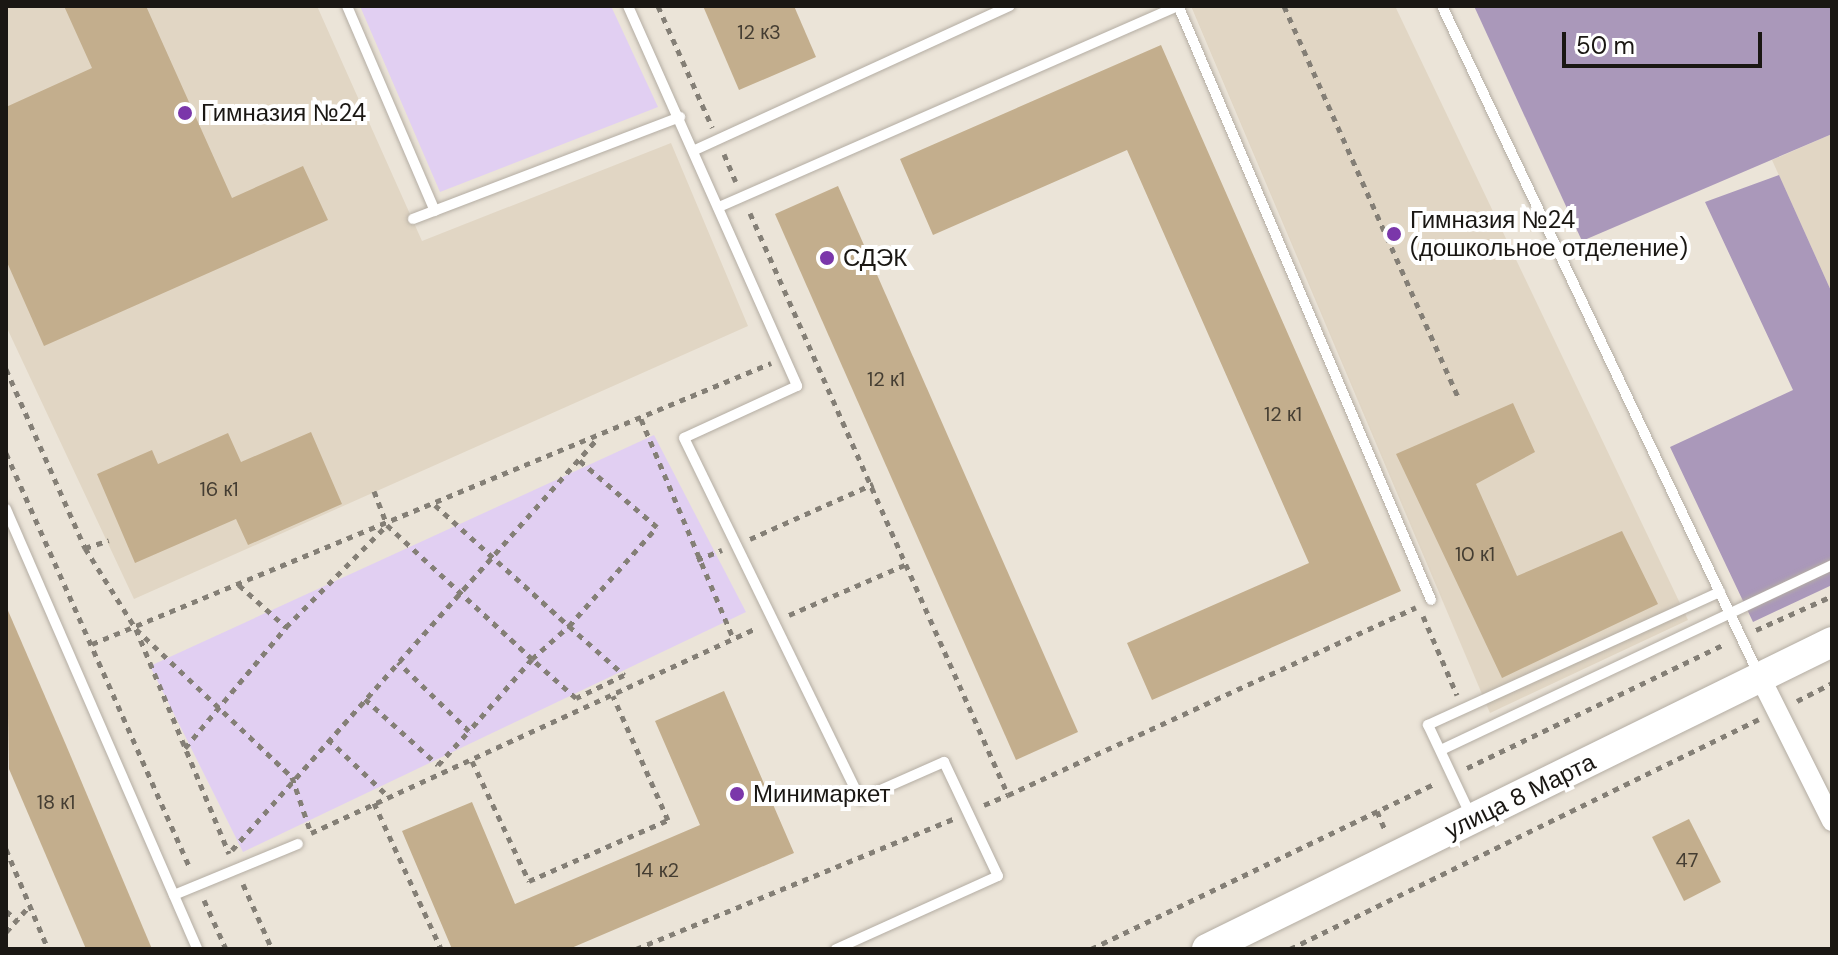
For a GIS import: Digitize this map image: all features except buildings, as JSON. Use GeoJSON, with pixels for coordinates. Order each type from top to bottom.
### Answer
{"type":"FeatureCollection","features":[{"type":"Feature","properties":{"kind":"street","name":"улица 8 Марта"},"geometry":{"type":"LineString","coordinates":[[1207,949],[1832,642]]}},
{"type":"Feature","properties":{"kind":"street"},"geometry":{"type":"LineString","coordinates":[[1760,677],[1832,821]]}},
{"type":"Feature","properties":{"kind":"lane"},"geometry":{"type":"LineString","coordinates":[[347,6],[435,211]]}},
{"type":"Feature","properties":{"kind":"lane"},"geometry":{"type":"LineString","coordinates":[[628,6],[695,150],[797,386],[684,438],[860,799],[944,762],[998,876],[836,949]]}},
{"type":"Feature","properties":{"kind":"lane"},"geometry":{"type":"LineString","coordinates":[[695,150],[1010,6]]}},
{"type":"Feature","properties":{"kind":"lane"},"geometry":{"type":"LineString","coordinates":[[1442,6],[1760,677]]}},
{"type":"Feature","properties":{"kind":"lane"},"geometry":{"type":"LineString","coordinates":[[719,207],[1179,8],[1431,600]]}},
{"type":"Feature","properties":{"kind":"lane"},"geometry":{"type":"LineString","coordinates":[[413,219],[680,117]]}},
{"type":"Feature","properties":{"kind":"lane"},"geometry":{"type":"LineString","coordinates":[[7,516],[197,949]]}},
{"type":"Feature","properties":{"kind":"lane"},"geometry":{"type":"LineString","coordinates":[[1441,750],[1832,565]]}},
{"type":"Feature","properties":{"kind":"lane"},"geometry":{"type":"LineString","coordinates":[[1472,820],[1428,725],[1720,592]]}},
{"type":"Feature","properties":{"kind":"lane"},"geometry":{"type":"LineString","coordinates":[[174,895],[298,844]]}},
{"type":"Feature","properties":{"kind":"path"},"geometry":{"type":"LineString","coordinates":[[658,6],[808,346],[909,563],[1008,795]]}},
{"type":"Feature","properties":{"kind":"path"},"geometry":{"type":"LineString","coordinates":[[1284,6],[1458,396]]}},
{"type":"Feature","properties":{"kind":"path"},"geometry":{"type":"LineString","coordinates":[[92,644],[136,629],[601,436],[808,346]]}},
{"type":"Feature","properties":{"kind":"path"},"geometry":{"type":"LineString","coordinates":[[6,369],[85,548],[136,629],[229,854],[272,949]]}},
{"type":"Feature","properties":{"kind":"path"},"geometry":{"type":"LineString","coordinates":[[641,419],[697,560],[733,638]]}},
{"type":"Feature","properties":{"kind":"path"},"geometry":{"type":"LineString","coordinates":[[229,854],[292,777],[601,436]]}},
{"type":"Feature","properties":{"kind":"path"},"geometry":{"type":"LineString","coordinates":[[6,453],[190,869]]}},
{"type":"Feature","properties":{"kind":"path"},"geometry":{"type":"LineString","coordinates":[[365,699],[438,765],[532,659],[569,626],[657,527],[579,460]]}},
{"type":"Feature","properties":{"kind":"path"},"geometry":{"type":"LineString","coordinates":[[697,560],[873,484]]}},
{"type":"Feature","properties":{"kind":"path"},"geometry":{"type":"LineString","coordinates":[[374,491],[387,525],[576,698],[624,675],[435,505]]}},
{"type":"Feature","properties":{"kind":"path"},"geometry":{"type":"LineString","coordinates":[[185,748],[286,627],[387,525]]}},
{"type":"Feature","properties":{"kind":"path"},"geometry":{"type":"LineString","coordinates":[[85,548],[109,540]]}},
{"type":"Feature","properties":{"kind":"path"},"geometry":{"type":"LineString","coordinates":[[136,629],[292,777],[311,833],[733,638],[909,563]]}},
{"type":"Feature","properties":{"kind":"path"},"geometry":{"type":"LineString","coordinates":[[239,585],[286,627]]}},
{"type":"Feature","properties":{"kind":"path"},"geometry":{"type":"LineString","coordinates":[[1091,949],[1741,636],[1832,596]]}},
{"type":"Feature","properties":{"kind":"path"},"geometry":{"type":"LineString","coordinates":[[636,949],[1008,795],[1431,600]]}},
{"type":"Feature","properties":{"kind":"path"},"geometry":{"type":"LineString","coordinates":[[1419,606],[1463,709]]}},
{"type":"Feature","properties":{"kind":"path"},"geometry":{"type":"LineString","coordinates":[[398,662],[469,731]]}},
{"type":"Feature","properties":{"kind":"path"},"geometry":{"type":"LineString","coordinates":[[1290,949],[1832,683]]}},
{"type":"Feature","properties":{"kind":"path"},"geometry":{"type":"LineString","coordinates":[[472,761],[529,881],[668,820],[613,696]]}},
{"type":"Feature","properties":{"kind":"path"},"geometry":{"type":"LineString","coordinates":[[328,739],[389,797]]}},
{"type":"Feature","properties":{"kind":"path"},"geometry":{"type":"LineString","coordinates":[[374,803],[441,949]]}},
{"type":"Feature","properties":{"kind":"path"},"geometry":{"type":"LineString","coordinates":[[6,849],[48,949]]}},
{"type":"Feature","properties":{"kind":"path"},"geometry":{"type":"LineString","coordinates":[[204,901],[226,949]]}},
{"type":"Feature","properties":{"kind":"path"},"geometry":{"type":"LineString","coordinates":[[6,932],[30,905]]}},
{"type":"Feature","properties":{"kind":"path"},"geometry":{"type":"LineString","coordinates":[[6,911],[17,920]]}},
{"type":"Feature","properties":{"kind":"shaded area"},"geometry":{"type":"Polygon","coordinates":[[[6,6],[317,6],[422,241],[671,143],[748,326],[134,599],[6,326],[6,6]]]}},
{"type":"Feature","properties":{"kind":"shaded area"},"geometry":{"type":"Polygon","coordinates":[[[360,6],[611,6],[658,107],[440,192],[360,6]]]}},
{"type":"Feature","properties":{"kind":"shaded area","name":"Гимназия №24 (дошкольное отделение)"},"geometry":{"type":"Polygon","coordinates":[[[1191,6],[1395,6],[1688,620],[1490,713],[1191,6]]]}},
{"type":"Feature","properties":{"kind":"shaded area"},"geometry":{"type":"Polygon","coordinates":[[[1474,6],[1832,6],[1832,134],[1582,241],[1474,6]]]}},
{"type":"Feature","properties":{"kind":"shaded area"},"geometry":{"type":"Polygon","coordinates":[[[1832,134],[1832,293],[1772,160],[1832,134]]]}},
{"type":"Feature","properties":{"kind":"shaded area"},"geometry":{"type":"Polygon","coordinates":[[[1779,175],[1832,293],[1832,585],[1753,622],[1670,447],[1793,390],[1705,202],[1779,175]]]}},
{"type":"Feature","properties":{"kind":"shaded area"},"geometry":{"type":"Polygon","coordinates":[[[654,435],[746,612],[243,852],[150,666],[654,435]]]}},
{"type":"Feature","properties":{"kind":"place","name":"Гимназия №24"},"geometry":{"type":"Point","coordinates":[185,113]}},
{"type":"Feature","properties":{"kind":"place","name":"Гимназия №24 (дошкольное отделение)"},"geometry":{"type":"Point","coordinates":[1394,234]}},
{"type":"Feature","properties":{"kind":"place","name":"СДЭК"},"geometry":{"type":"Point","coordinates":[827,258]}},
{"type":"Feature","properties":{"kind":"place","name":"Минимаркет"},"geometry":{"type":"Point","coordinates":[737,794]}}]}
